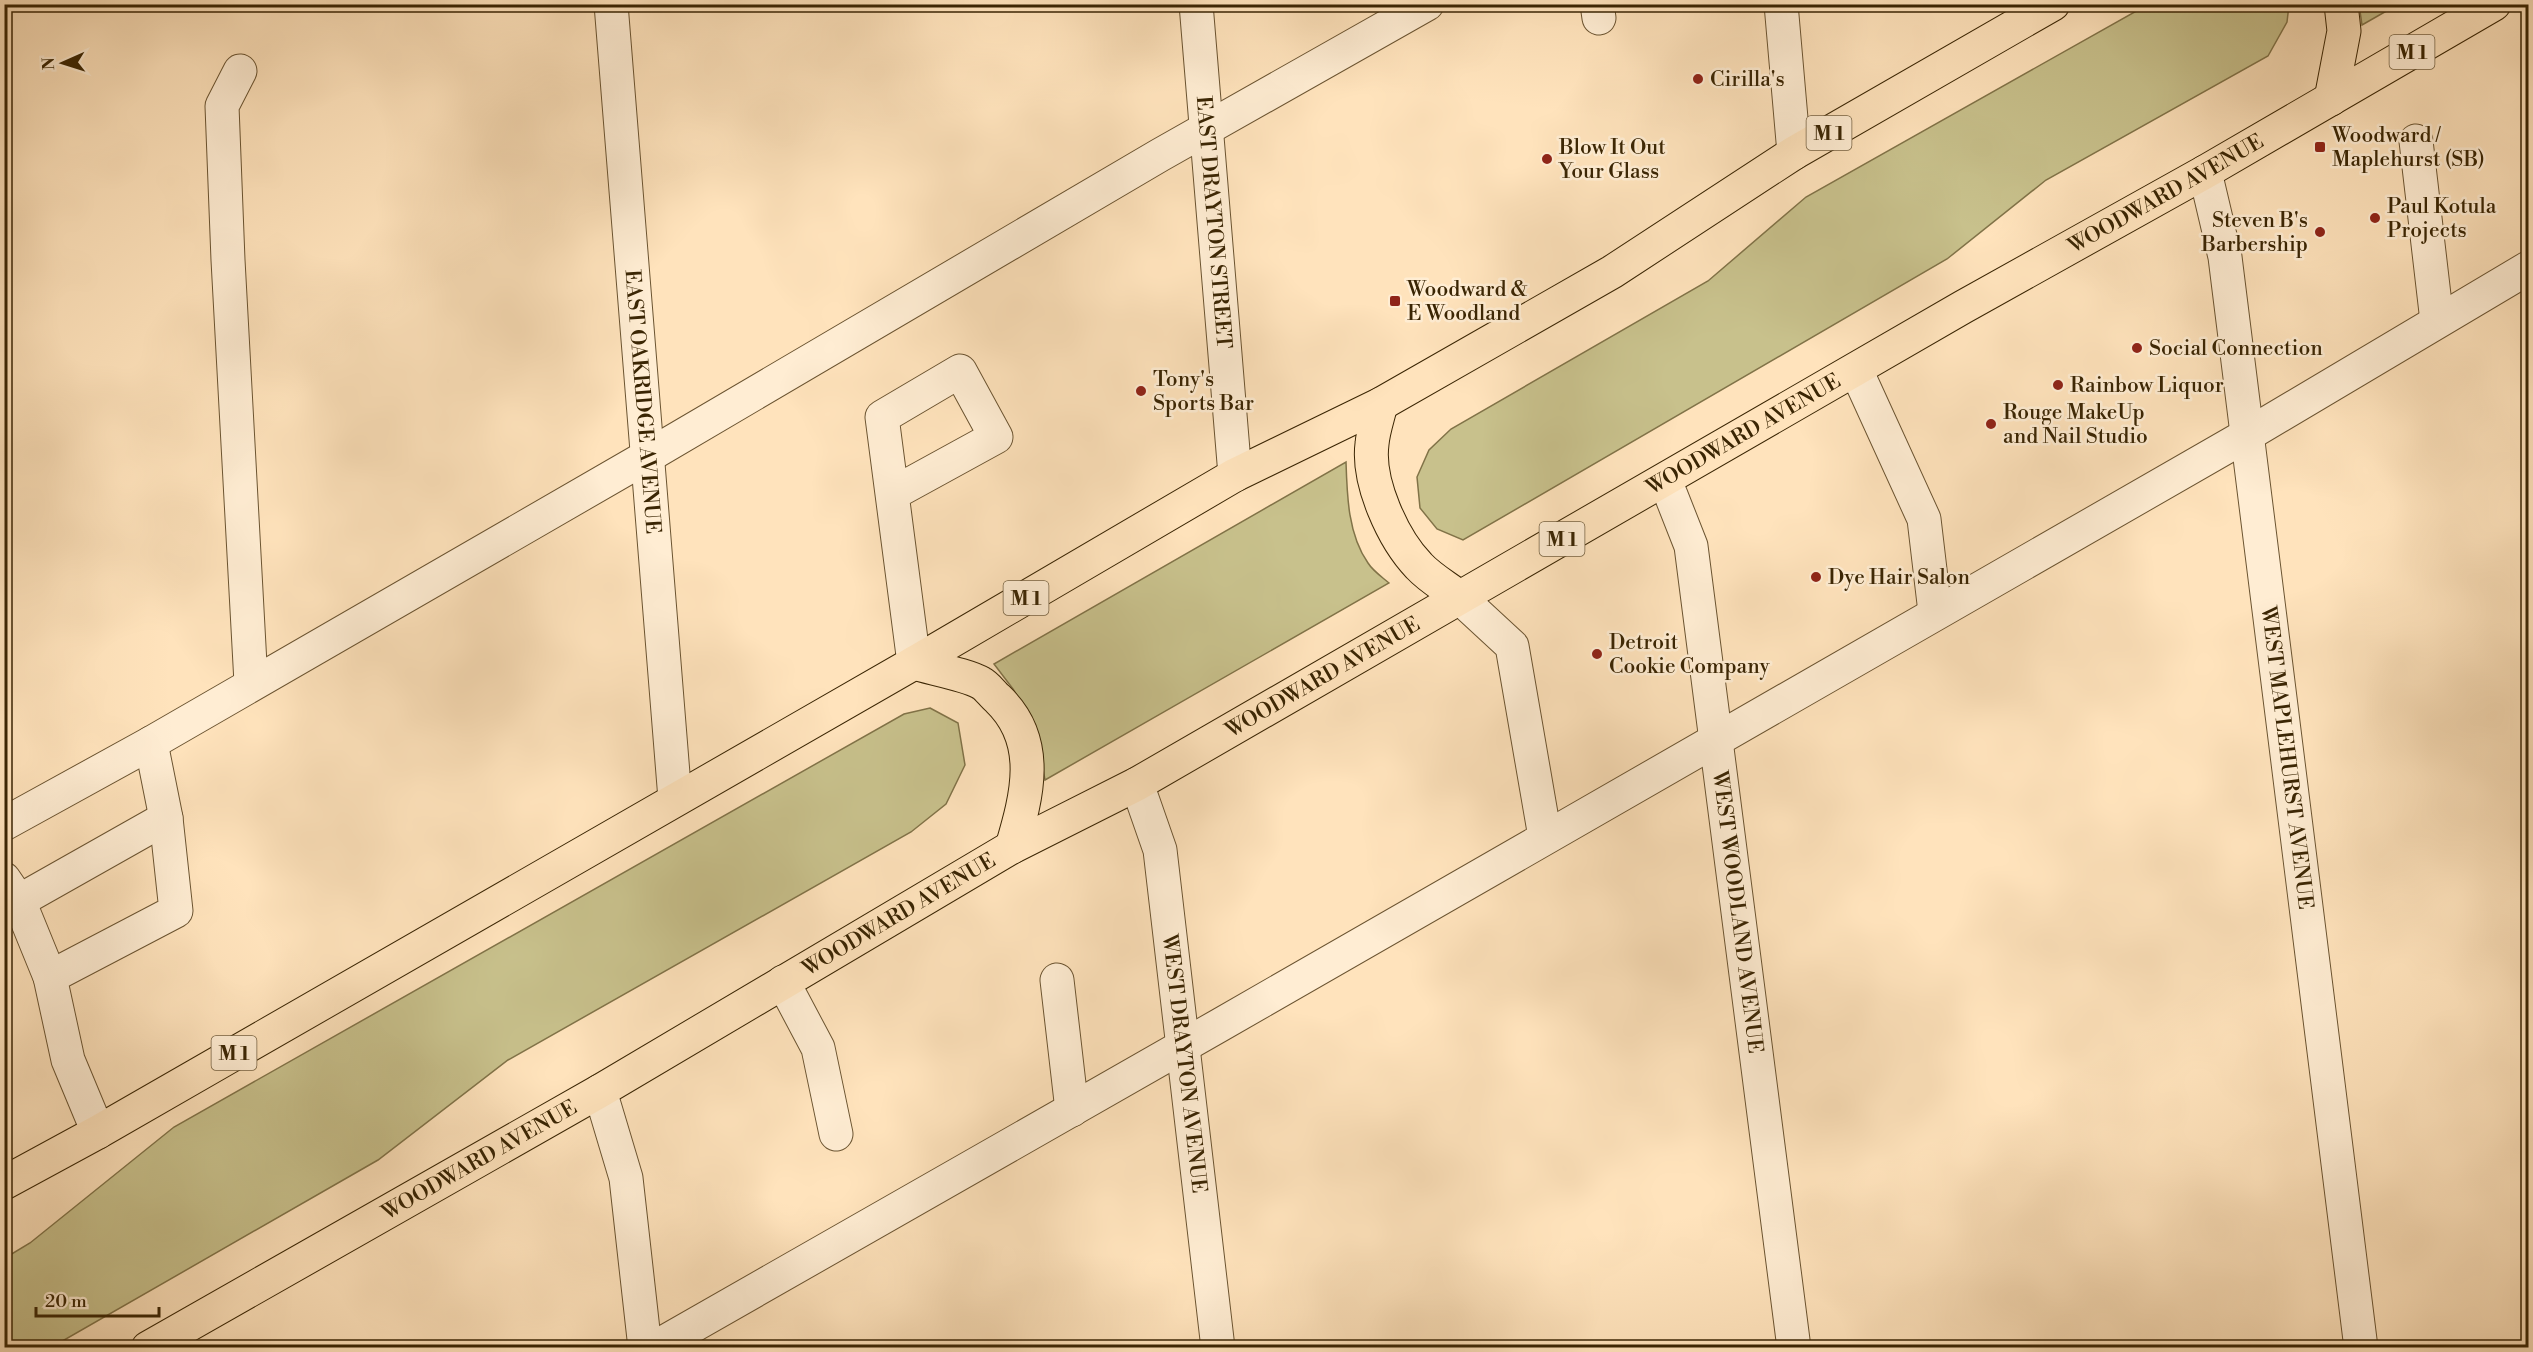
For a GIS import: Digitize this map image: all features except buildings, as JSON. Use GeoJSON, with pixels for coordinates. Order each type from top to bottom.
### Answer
{"type":"FeatureCollection","features":[{"type":"Feature","properties":{"kind":"main road","name":"M 1"},"geometry":{"type":"LineString","coordinates":[[4,1183],[98,1132],[914,663],[1235,475],[1381,404],[1612,272],[1794,153],[2053,4]]}},
{"type":"Feature","properties":{"kind":"main road"},"geometry":{"type":"LineString","coordinates":[[2331,99],[2344,31],[2341,4]]}},
{"type":"Feature","properties":{"kind":"main road","name":"WOODWARD AVENUE"},"geometry":{"type":"LineString","coordinates":[[148,1347],[600,1090],[1012,847],[1137,784],[1973,301],[2205,172],[2494,4]]}},
{"type":"Feature","properties":{"kind":"main road"},"geometry":{"type":"LineString","coordinates":[[1381,404],[1371,446],[1376,487],[1390,526],[1420,567],[1459,597]]}},
{"type":"Feature","properties":{"kind":"main road"},"geometry":{"type":"LineString","coordinates":[[914,663],[981,683],[1005,706],[1020,732],[1028,763],[1025,802],[1012,847]]}},
{"type":"Feature","properties":{"kind":"street","name":"EAST OAKRIDGE AVENUE"},"geometry":{"type":"LineString","coordinates":[[611,4],[675,799]]}},
{"type":"Feature","properties":{"kind":"street","name":"EAST DRAYTON STREET"},"geometry":{"type":"LineString","coordinates":[[1196,4],[1235,475]]}},
{"type":"Feature","properties":{"kind":"street"},"geometry":{"type":"LineString","coordinates":[[4,824],[151,743],[251,683],[648,456],[1206,129],[1427,4]]}},
{"type":"Feature","properties":{"kind":"street"},"geometry":{"type":"LineString","coordinates":[[1781,4],[1794,153]]}},
{"type":"Feature","properties":{"kind":"street"},"geometry":{"type":"LineString","coordinates":[[240,71],[222,106],[251,683]]}},
{"type":"Feature","properties":{"kind":"street"},"geometry":{"type":"LineString","coordinates":[[2416,141],[2437,321]]}},
{"type":"Feature","properties":{"kind":"street","name":"WEST MAPLEHURST AVENUE"},"geometry":{"type":"LineString","coordinates":[[2205,172],[2225,257],[2361,1347]]}},
{"type":"Feature","properties":{"kind":"street"},"geometry":{"type":"LineString","coordinates":[[654,1347],[1072,1110],[1935,612],[2247,435],[2529,268]]}},
{"type":"Feature","properties":{"kind":"street"},"geometry":{"type":"LineString","coordinates":[[1856,370],[1924,519],[1935,612]]}},
{"type":"Feature","properties":{"kind":"street","name":"WEST WOODLAND AVENUE"},"geometry":{"type":"LineString","coordinates":[[1665,480],[1691,546],[1794,1347]]}},
{"type":"Feature","properties":{"kind":"street"},"geometry":{"type":"LineString","coordinates":[[892,494],[914,663]]}},
{"type":"Feature","properties":{"kind":"street"},"geometry":{"type":"LineString","coordinates":[[1459,597],[1512,646],[1545,837]]}},
{"type":"Feature","properties":{"kind":"street"},"geometry":{"type":"LineString","coordinates":[[50,977],[176,910],[166,818],[151,743]]}},
{"type":"Feature","properties":{"kind":"street","name":"WEST DRAYTON AVENUE"},"geometry":{"type":"LineString","coordinates":[[1137,784],[1160,850],[1218,1347]]}},
{"type":"Feature","properties":{"kind":"street"},"geometry":{"type":"LineString","coordinates":[[98,1132],[68,1060],[50,977],[12,890],[166,818]]}},
{"type":"Feature","properties":{"kind":"street"},"geometry":{"type":"LineString","coordinates":[[1057,980],[1072,1110]]}},
{"type":"Feature","properties":{"kind":"street"},"geometry":{"type":"LineString","coordinates":[[783,982],[818,1048],[836,1134]]}},
{"type":"Feature","properties":{"kind":"street"},"geometry":{"type":"LineString","coordinates":[[600,1090],[626,1178],[645,1347]]}},
{"type":"Feature","properties":{"kind":"shaded area"},"geometry":{"type":"Polygon","coordinates":[[[2359,4],[2397,4],[2397,5],[2362,25],[2359,4]]]}},
{"type":"Feature","properties":{"kind":"shaded area"},"geometry":{"type":"Polygon","coordinates":[[[2147,5],[2289,5],[2287,22],[2268,56],[2046,180],[1947,259],[1463,540],[1437,529],[1420,508],[1417,477],[1429,450],[1451,429],[1708,281],[1806,197],[2147,5]]]}},
{"type":"Feature","properties":{"kind":"shaded area"},"geometry":{"type":"Polygon","coordinates":[[[1346,462],[1350,514],[1356,540],[1370,566],[1389,583],[1045,780],[1035,726],[1013,689],[994,664],[1346,462]]]}},
{"type":"Feature","properties":{"kind":"shaded area"},"geometry":{"type":"Polygon","coordinates":[[[930,708],[958,723],[965,765],[946,804],[911,832],[508,1060],[378,1160],[52,1347],[5,1347],[5,1258],[30,1243],[174,1127],[904,714],[930,708]]]}},
{"type":"Feature","properties":{"kind":"place","name":"Cirilla's"},"geometry":{"type":"Point","coordinates":[1698,79]}},
{"type":"Feature","properties":{"kind":"place","name":"Woodward / Maplehurst (SB)"},"geometry":{"type":"Point","coordinates":[2320,147]}},
{"type":"Feature","properties":{"kind":"place","name":"Blow It Out Your Glass"},"geometry":{"type":"Point","coordinates":[1547,159]}},
{"type":"Feature","properties":{"kind":"place","name":"Paul Kotula Projects"},"geometry":{"type":"Point","coordinates":[2375,218]}},
{"type":"Feature","properties":{"kind":"place","name":"Steven B's Barbership"},"geometry":{"type":"Point","coordinates":[2320,232]}},
{"type":"Feature","properties":{"kind":"place","name":"Woodward & E Woodland"},"geometry":{"type":"Point","coordinates":[1395,301]}},
{"type":"Feature","properties":{"kind":"place","name":"Social Connection"},"geometry":{"type":"Point","coordinates":[2137,348]}},
{"type":"Feature","properties":{"kind":"place","name":"Rainbow Liquor"},"geometry":{"type":"Point","coordinates":[2058,385]}},
{"type":"Feature","properties":{"kind":"place","name":"Tony's Sports Bar"},"geometry":{"type":"Point","coordinates":[1141,391]}},
{"type":"Feature","properties":{"kind":"place","name":"Rouge MakeUp and Nail Studio"},"geometry":{"type":"Point","coordinates":[1991,424]}},
{"type":"Feature","properties":{"kind":"place","name":"Dye Hair Salon"},"geometry":{"type":"Point","coordinates":[1816,577]}},
{"type":"Feature","properties":{"kind":"place","name":"Detroit Cookie Company"},"geometry":{"type":"Point","coordinates":[1597,654]}}]}
